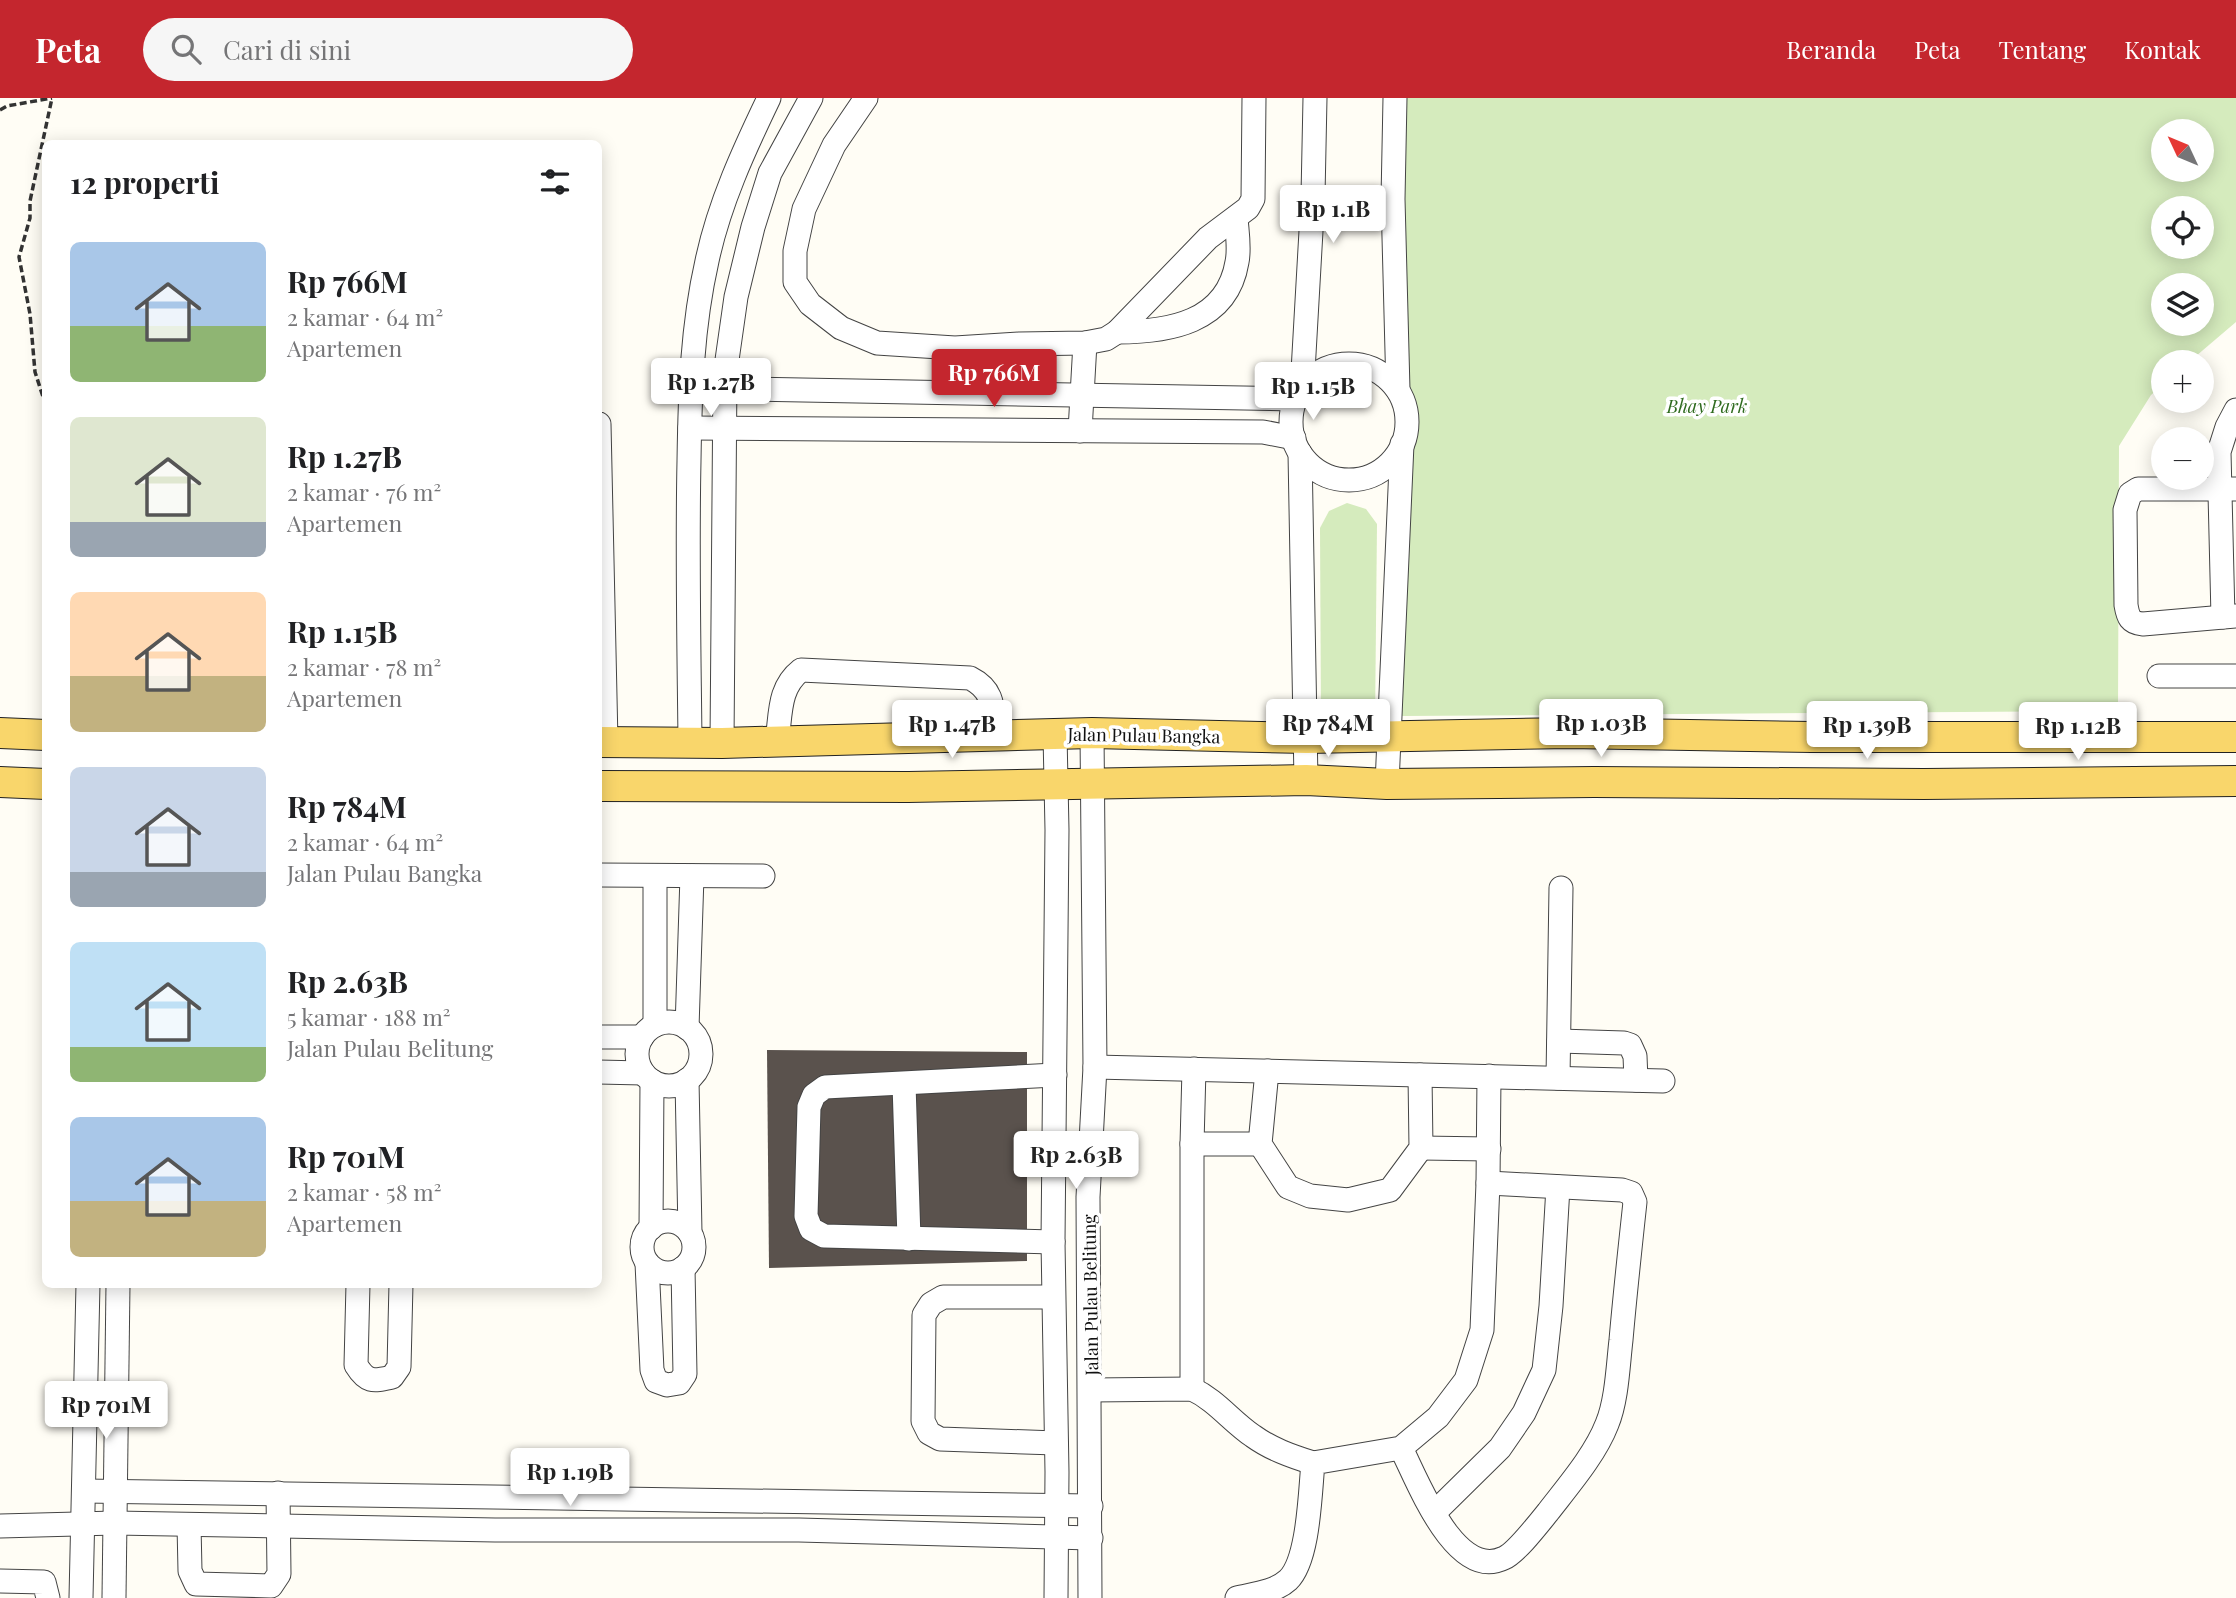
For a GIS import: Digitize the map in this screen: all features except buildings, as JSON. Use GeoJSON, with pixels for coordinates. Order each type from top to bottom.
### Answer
{"type":"FeatureCollection","features":[{"type":"Feature","properties":{"kind":"main road"},"geometry":{"type":"LineString","coordinates":[[0,733],[42,735]]}},
{"type":"Feature","properties":{"kind":"main road","name":"Jalan Pulau Bangka"},"geometry":{"type":"LineString","coordinates":[[602,742],[722,743],[1092,733],[1307,738],[1569,733],[1812,737],[2236,737]]}},
{"type":"Feature","properties":{"kind":"main road"},"geometry":{"type":"LineString","coordinates":[[602,786],[908,787],[1306,780],[1387,784],[2236,781]]}},
{"type":"Feature","properties":{"kind":"main road"},"geometry":{"type":"LineString","coordinates":[[0,782],[42,784]]}},
{"type":"Feature","properties":{"kind":"street"},"geometry":{"type":"LineString","coordinates":[[690,741],[689,388],[696,316],[707,260],[724,201],[769,98]]}},
{"type":"Feature","properties":{"kind":"street"},"geometry":{"type":"LineString","coordinates":[[722,743],[725,374],[736,297],[753,227],[770,173],[810,98]]}},
{"type":"Feature","properties":{"kind":"street"},"geometry":{"type":"LineString","coordinates":[[866,98],[834,145],[804,209],[794,251],[795,282],[810,304],[841,327],[877,343],[955,348],[1085,343],[1106,340],[1117,332],[1208,238],[1248,208],[1253,199],[1254,98]]}},
{"type":"Feature","properties":{"kind":"street"},"geometry":{"type":"LineString","coordinates":[[1306,780],[1307,738],[1297,446],[1291,421],[1299,394],[1313,196],[1315,98]]}},
{"type":"Feature","properties":{"kind":"street"},"geometry":{"type":"LineString","coordinates":[[690,428],[1263,432],[1297,446],[1307,462],[1326,475],[1359,479],[1381,470],[1397,454],[1406,434],[1406,411],[1398,390],[1393,199],[1395,98]]}},
{"type":"Feature","properties":{"kind":"street"},"geometry":{"type":"LineString","coordinates":[[1117,332],[1150,332],[1178,327],[1196,319],[1215,305],[1232,281],[1238,260],[1236,218]]}},
{"type":"Feature","properties":{"kind":"street"},"geometry":{"type":"LineString","coordinates":[[1080,431],[1085,343]]}},
{"type":"Feature","properties":{"kind":"street"},"geometry":{"type":"LineString","coordinates":[[689,388],[1082,396],[1299,394],[1318,373],[1328,368],[1350,364],[1362,365],[1382,374],[1398,390]]}},
{"type":"Feature","properties":{"kind":"street"},"geometry":{"type":"LineString","coordinates":[[2228,489],[2138,489],[2130,494],[2125,510],[2126,605],[2128,617],[2135,623],[2230,616],[2228,489],[2219,452],[2236,410]]}},
{"type":"Feature","properties":{"kind":"street"},"geometry":{"type":"LineString","coordinates":[[1387,784],[1402,444]]}},
{"type":"Feature","properties":{"kind":"street"},"geometry":{"type":"LineString","coordinates":[[777,741],[783,691],[789,680],[801,670],[970,678],[983,684],[990,694],[995,736]]}},
{"type":"Feature","properties":{"kind":"street"},"geometry":{"type":"LineString","coordinates":[[2159,676],[2236,676]]}},
{"type":"Feature","properties":{"kind":"street","name":"Jalan Pulau Belitung"},"geometry":{"type":"LineString","coordinates":[[1090,1598],[1088,1197],[1095,1067],[1092,733]]}},
{"type":"Feature","properties":{"kind":"street","name":"Jalan Pulau Belitung"},"geometry":{"type":"LineString","coordinates":[[1055,734],[1053,1297],[1056,1598]]}},
{"type":"Feature","properties":{"kind":"street"},"geometry":{"type":"LineString","coordinates":[[602,875],[763,876]]}},
{"type":"Feature","properties":{"kind":"street"},"geometry":{"type":"LineString","coordinates":[[651,1228],[664,1222],[674,1222],[690,1233],[694,1252],[683,1269],[674,1273],[654,1270],[647,1263],[642,1244],[651,1228],[648,1077],[638,1062],[637,1050],[649,1031],[655,876]]}},
{"type":"Feature","properties":{"kind":"street"},"geometry":{"type":"LineString","coordinates":[[687,1028],[692,876]]}},
{"type":"Feature","properties":{"kind":"street"},"geometry":{"type":"LineString","coordinates":[[1558,1078],[1561,888]]}},
{"type":"Feature","properties":{"kind":"street"},"geometry":{"type":"LineString","coordinates":[[602,1037],[649,1031],[676,1023],[695,1036],[700,1048],[700,1060],[695,1071],[687,1080],[676,1085],[664,1086],[648,1077],[602,1072]]}},
{"type":"Feature","properties":{"kind":"street"},"geometry":{"type":"LineString","coordinates":[[1559,1041],[1630,1045],[1635,1056],[1636,1080]]}},
{"type":"Feature","properties":{"kind":"street"},"geometry":{"type":"LineString","coordinates":[[1095,1067],[1663,1081]]}},
{"type":"Feature","properties":{"kind":"street"},"geometry":{"type":"LineString","coordinates":[[1192,1389],[1194,1069]]}},
{"type":"Feature","properties":{"kind":"street"},"geometry":{"type":"LineString","coordinates":[[1267,1071],[1260,1144],[1288,1187],[1310,1196],[1348,1200],[1390,1190],[1421,1148],[1420,1075]]}},
{"type":"Feature","properties":{"kind":"street"},"geometry":{"type":"LineString","coordinates":[[1053,1242],[824,1236],[811,1229],[806,1216],[808,1107],[814,1095],[825,1087],[1055,1075]]}},
{"type":"Feature","properties":{"kind":"street"},"geometry":{"type":"LineString","coordinates":[[1091,1390],[1192,1389],[1203,1394],[1251,1435],[1277,1451],[1313,1463],[1401,1448],[1438,1417],[1466,1380],[1482,1330],[1489,1076]]}},
{"type":"Feature","properties":{"kind":"street"},"geometry":{"type":"LineString","coordinates":[[687,1080],[690,1233]]}},
{"type":"Feature","properties":{"kind":"street"},"geometry":{"type":"LineString","coordinates":[[904,1084],[909,1238]]}},
{"type":"Feature","properties":{"kind":"street"},"geometry":{"type":"LineString","coordinates":[[1192,1144],[1260,1144]]}},
{"type":"Feature","properties":{"kind":"street"},"geometry":{"type":"LineString","coordinates":[[1421,1148],[1489,1149]]}},
{"type":"Feature","properties":{"kind":"street"},"geometry":{"type":"LineString","coordinates":[[1401,1448],[1434,1513],[1457,1547],[1472,1557],[1490,1562],[1506,1558],[1535,1528],[1577,1475],[1608,1423],[1617,1376],[1635,1202],[1631,1193],[1622,1189],[1488,1183]]}},
{"type":"Feature","properties":{"kind":"street"},"geometry":{"type":"LineString","coordinates":[[1434,1513],[1500,1448],[1524,1413],[1544,1370],[1558,1187]]}},
{"type":"Feature","properties":{"kind":"street"},"geometry":{"type":"LineString","coordinates":[[647,1263],[652,1370],[656,1381],[667,1385],[679,1383],[685,1374],[683,1269]]}},
{"type":"Feature","properties":{"kind":"street"},"geometry":{"type":"LineString","coordinates":[[81,1598],[88,1288]]}},
{"type":"Feature","properties":{"kind":"street"},"geometry":{"type":"LineString","coordinates":[[114,1598],[118,1288]]}},
{"type":"Feature","properties":{"kind":"street"},"geometry":{"type":"LineString","coordinates":[[358,1288],[356,1365],[363,1376],[374,1381],[393,1377],[399,1367],[401,1288]]}},
{"type":"Feature","properties":{"kind":"street"},"geometry":{"type":"LineString","coordinates":[[1053,1297],[943,1297],[931,1304],[924,1315],[923,1421],[929,1433],[940,1439],[1056,1443]]}},
{"type":"Feature","properties":{"kind":"street"},"geometry":{"type":"LineString","coordinates":[[1237,1598],[1275,1588],[1297,1570],[1303,1553],[1313,1463]]}},
{"type":"Feature","properties":{"kind":"street"},"geometry":{"type":"LineString","coordinates":[[84,1490],[1091,1506]]}},
{"type":"Feature","properties":{"kind":"street"},"geometry":{"type":"LineString","coordinates":[[189,1525],[190,1571],[196,1584],[271,1586],[279,1574],[278,1493]]}},
{"type":"Feature","properties":{"kind":"street"},"geometry":{"type":"LineString","coordinates":[[0,1526],[115,1523],[495,1530],[799,1530],[1091,1538]]}},
{"type":"Feature","properties":{"kind":"street"},"geometry":{"type":"LineString","coordinates":[[0,1581],[46,1590],[82,1564]]}},
{"type":"Feature","properties":{"kind":"path"},"geometry":{"type":"LineString","coordinates":[[0,110],[7,106],[52,98],[43,140]]}},
{"type":"Feature","properties":{"kind":"path"},"geometry":{"type":"LineString","coordinates":[[42,145],[30,201],[30,218],[19,257],[30,314],[35,372],[42,394]]}},
{"type":"Feature","properties":{"kind":"green space","name":"Bhay Park"},"geometry":{"type":"Polygon","coordinates":[[[1395,98],[2236,98],[2236,322],[2203,350],[2151,350],[2151,395],[2119,446],[2118,711],[1402,716],[1395,98]]]}},
{"type":"Feature","properties":{"kind":"green space"},"geometry":{"type":"Polygon","coordinates":[[[1347,503],[1366,509],[1377,524],[1375,723],[1321,722],[1320,528],[1329,511],[1347,503]]]}}]}
